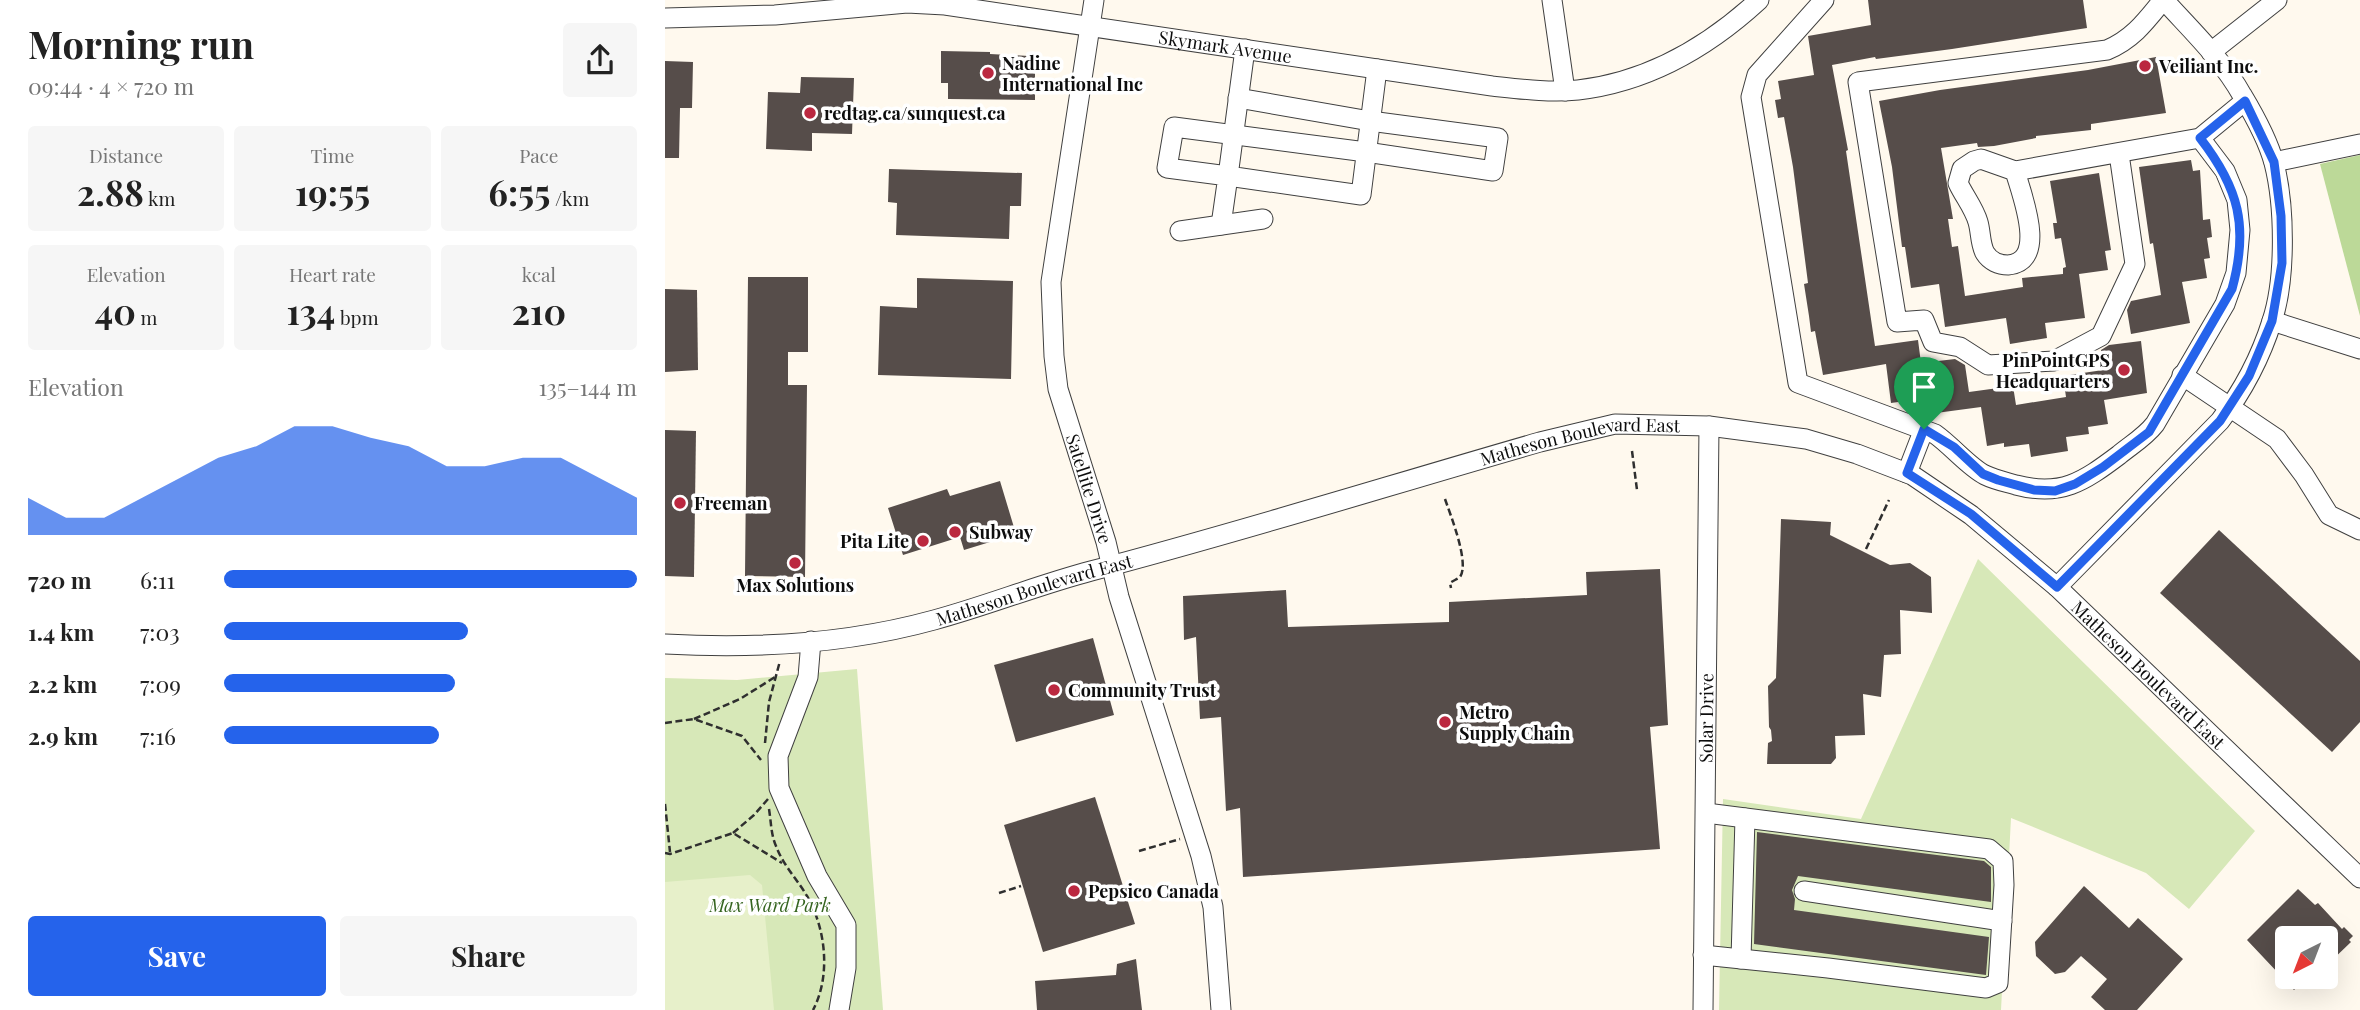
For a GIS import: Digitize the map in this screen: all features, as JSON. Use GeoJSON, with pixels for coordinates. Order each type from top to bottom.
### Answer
{"type":"FeatureCollection","features":[{"type":"Feature","properties":{"kind":"street","name":"Satellite Drive"},"geometry":{"type":"LineString","coordinates":[[1094,0],[1051,282],[1058,390],[1195,834],[1213,907],[1221,1010]]}},
{"type":"Feature","properties":{"kind":"street"},"geometry":{"type":"LineString","coordinates":[[1552,0],[1565,91]]}},
{"type":"Feature","properties":{"kind":"street","name":"Skymark Avenue"},"geometry":{"type":"LineString","coordinates":[[665,18],[775,15],[907,3],[945,5],[1492,86],[1565,91],[1599,87],[1662,68],[1707,43],[1759,0]]}},
{"type":"Feature","properties":{"kind":"street"},"geometry":{"type":"LineString","coordinates":[[1824,0],[1757,75],[1751,97],[1798,383],[1924,429],[1954,447],[1983,474],[2034,490],[2055,491],[2075,484],[2103,467],[2149,432],[2232,289],[2236,273],[2240,230],[2237,200],[2225,171],[2200,138]]}},
{"type":"Feature","properties":{"kind":"street"},"geometry":{"type":"LineString","coordinates":[[2057,587],[2220,421],[2231,408],[2249,376],[2272,321],[2282,263],[2281,216],[2274,162],[2245,101],[2211,52],[2164,0],[2125,43],[2108,50],[1858,82],[1897,322],[1924,320],[1933,342],[1959,346],[1988,365],[2054,361],[2101,336],[2135,264],[2119,154]]}},
{"type":"Feature","properties":{"kind":"street"},"geometry":{"type":"LineString","coordinates":[[2211,52],[2277,0]]}},
{"type":"Feature","properties":{"kind":"street"},"geometry":{"type":"LineString","coordinates":[[1221,225],[1245,49]]}},
{"type":"Feature","properties":{"kind":"street"},"geometry":{"type":"LineString","coordinates":[[1238,98],[1370,121],[1499,138],[1493,171],[1366,152],[1174,127],[1167,168],[1361,195],[1366,152],[1370,121],[1377,69]]}},
{"type":"Feature","properties":{"kind":"street"},"geometry":{"type":"LineString","coordinates":[[2015,171],[2032,238],[2025,256],[2005,265],[1986,255],[1978,221],[1958,183],[1967,164],[1981,159],[2015,171],[2200,138],[2245,101]]}},
{"type":"Feature","properties":{"kind":"street"},"geometry":{"type":"LineString","coordinates":[[2274,162],[2360,144]]}},
{"type":"Feature","properties":{"kind":"street"},"geometry":{"type":"LineString","coordinates":[[1180,231],[1263,219]]}},
{"type":"Feature","properties":{"kind":"street"},"geometry":{"type":"LineString","coordinates":[[2272,321],[2360,349]]}},
{"type":"Feature","properties":{"kind":"street"},"geometry":{"type":"LineString","coordinates":[[2182,375],[2277,439],[2329,515],[2360,530]]}},
{"type":"Feature","properties":{"kind":"street","name":"Matheson Boulevard East"},"geometry":{"type":"LineString","coordinates":[[665,644],[764,646],[860,635],[932,621],[1540,442],[1615,424],[1709,426],[1806,439],[1907,473],[1971,514],[2057,587],[2360,878]]}},
{"type":"Feature","properties":{"kind":"street","name":"Solar Drive"},"geometry":{"type":"LineString","coordinates":[[1703,1010],[1709,426]]}},
{"type":"Feature","properties":{"kind":"street"},"geometry":{"type":"LineString","coordinates":[[1907,473],[1924,429]]}},
{"type":"Feature","properties":{"kind":"street"},"geometry":{"type":"LineString","coordinates":[[811,641],[808,677],[778,756],[779,788],[817,876],[846,925],[846,968],[839,1010]]}},
{"type":"Feature","properties":{"kind":"street"},"geometry":{"type":"LineString","coordinates":[[1703,956],[1828,968],[1986,988],[1998,984],[2004,885],[2003,861],[1989,849],[1706,813]]}},
{"type":"Feature","properties":{"kind":"street"},"geometry":{"type":"LineString","coordinates":[[1741,959],[1745,818]]}},
{"type":"Feature","properties":{"kind":"street"},"geometry":{"type":"LineString","coordinates":[[1804,891],[2002,920]]}},
{"type":"Feature","properties":{"kind":"path"},"geometry":{"type":"LineString","coordinates":[[1632,451],[1637,490]]}},
{"type":"Feature","properties":{"kind":"path"},"geometry":{"type":"LineString","coordinates":[[1445,499],[1463,568],[1460,576],[1450,583],[1451,589]]}},
{"type":"Feature","properties":{"kind":"path"},"geometry":{"type":"LineString","coordinates":[[1866,549],[1889,500]]}},
{"type":"Feature","properties":{"kind":"path"},"geometry":{"type":"LineString","coordinates":[[665,723],[694,719],[740,699],[776,677]]}},
{"type":"Feature","properties":{"kind":"path"},"geometry":{"type":"LineString","coordinates":[[694,719],[742,736],[763,763]]}},
{"type":"Feature","properties":{"kind":"path"},"geometry":{"type":"LineString","coordinates":[[665,853],[670,854],[733,833],[754,815],[768,798]]}},
{"type":"Feature","properties":{"kind":"path"},"geometry":{"type":"LineString","coordinates":[[665,803],[670,854]]}},
{"type":"Feature","properties":{"kind":"path"},"geometry":{"type":"LineString","coordinates":[[733,833],[785,865]]}},
{"type":"Feature","properties":{"kind":"path"},"geometry":{"type":"LineString","coordinates":[[1139,851],[1195,834]]}},
{"type":"Feature","properties":{"kind":"path"},"geometry":{"type":"LineString","coordinates":[[999,893],[1021,886]]}},
{"type":"Feature","properties":{"kind":"green space"},"geometry":{"type":"Polygon","coordinates":[[[2360,155],[2360,316],[2320,164],[2360,155]]]}},
{"type":"Feature","properties":{"kind":"green space"},"geometry":{"type":"Polygon","coordinates":[[[1978,559],[2255,831],[2189,909],[2146,873],[2011,818],[2001,1010],[1719,1010],[1723,799],[1861,819],[1978,559]]]}},
{"type":"Feature","properties":{"kind":"green space","name":"Max Ward Park"},"geometry":{"type":"Polygon","coordinates":[[[857,669],[883,1010],[665,1010],[665,678],[737,680],[857,669]]]}},
{"type":"Feature","properties":{"kind":"green space"},"geometry":{"type":"Polygon","coordinates":[[[750,875],[762,885],[774,1010],[665,1010],[665,882],[750,875]]]}},
{"type":"Feature","properties":{"kind":"building"},"geometry":{"type":"Polygon","coordinates":[[[1868,0],[2083,0],[2087,28],[1832,65],[1848,150],[1846,151],[1875,346],[1918,340],[1921,363],[1955,359],[1965,365],[1969,392],[2013,386],[2016,405],[2066,397],[2063,376],[2103,370],[2101,350],[2109,345],[2141,341],[2147,393],[2104,400],[2108,424],[2088,427],[2089,434],[2066,437],[2068,451],[2031,457],[2029,444],[2004,447],[2004,443],[1987,446],[1981,407],[1936,413],[1934,397],[1891,403],[1886,364],[1823,375],[1815,331],[1811,332],[1804,284],[1808,283],[1793,167],[1784,117],[1778,118],[1775,100],[1781,99],[1778,81],[1814,75],[1808,36],[1871,25],[1868,0]]]}},
{"type":"Feature","properties":{"kind":"building","name":"Nadine International Inc"},"geometry":{"type":"Polygon","coordinates":[[[941,51],[1029,56],[1035,63],[1035,100],[948,99],[948,83],[941,83],[941,51]]]}},
{"type":"Feature","properties":{"kind":"building"},"geometry":{"type":"Polygon","coordinates":[[[2156,57],[2166,113],[2091,124],[2091,130],[2036,136],[1994,146],[1978,147],[1977,143],[1941,148],[1953,219],[1948,219],[1952,247],[1958,246],[1965,296],[2023,287],[2022,278],[2063,274],[2063,268],[2066,267],[2061,238],[2055,239],[2053,223],[2057,223],[2050,181],[2099,173],[2111,250],[2105,251],[2108,270],[2079,274],[2085,318],[2045,323],[2047,338],[2010,344],[2006,318],[1945,327],[1939,284],[1911,288],[1879,101],[2088,70],[2156,57]]]}},
{"type":"Feature","properties":{"kind":"building"},"geometry":{"type":"Polygon","coordinates":[[[665,61],[693,62],[692,108],[680,108],[679,158],[665,158],[665,61]]]}},
{"type":"Feature","properties":{"kind":"building","name":"redtag.ca/sunquest.ca"},"geometry":{"type":"Polygon","coordinates":[[[801,77],[854,78],[852,134],[812,133],[812,151],[766,149],[768,92],[800,93],[801,77]]]}},
{"type":"Feature","properties":{"kind":"building"},"geometry":{"type":"Polygon","coordinates":[[[2191,160],[2193,171],[2200,170],[2203,220],[2210,219],[2212,237],[2207,238],[2210,258],[2204,259],[2207,278],[2182,282],[2190,323],[2131,334],[2127,310],[2131,301],[2161,295],[2153,243],[2150,244],[2139,167],[2191,160]]]}},
{"type":"Feature","properties":{"kind":"building"},"geometry":{"type":"Polygon","coordinates":[[[889,169],[1022,173],[1021,206],[1010,206],[1009,239],[896,235],[897,203],[888,202],[889,169]]]}},
{"type":"Feature","properties":{"kind":"building"},"geometry":{"type":"Polygon","coordinates":[[[748,277],[808,277],[808,352],[788,352],[788,385],[807,385],[805,577],[745,576],[748,277]]]}},
{"type":"Feature","properties":{"kind":"building"},"geometry":{"type":"Polygon","coordinates":[[[917,278],[1013,281],[1011,379],[878,375],[880,306],[917,308],[917,278]]]}},
{"type":"Feature","properties":{"kind":"building"},"geometry":{"type":"Polygon","coordinates":[[[665,289],[697,290],[698,370],[665,372],[665,289]]]}},
{"type":"Feature","properties":{"kind":"building","name":"Freeman"},"geometry":{"type":"Polygon","coordinates":[[[665,430],[696,431],[694,577],[665,576],[665,430]]]}},
{"type":"Feature","properties":{"kind":"building"},"geometry":{"type":"Polygon","coordinates":[[[1000,481],[1016,534],[964,550],[960,537],[903,555],[888,508],[947,489],[950,496],[1000,481]]]}},
{"type":"Feature","properties":{"kind":"building"},"geometry":{"type":"Polygon","coordinates":[[[1781,519],[1831,522],[1830,535],[1890,565],[1910,563],[1931,577],[1932,613],[1900,610],[1901,654],[1884,655],[1881,697],[1863,694],[1865,735],[1835,736],[1836,758],[1831,764],[1767,764],[1768,743],[1772,741],[1768,686],[1776,678],[1781,519]]]}},
{"type":"Feature","properties":{"kind":"building"},"geometry":{"type":"Polygon","coordinates":[[[2219,530],[2360,661],[2360,722],[2332,752],[2160,593],[2219,530]]]}},
{"type":"Feature","properties":{"kind":"building","name":"Metro Supply Chain"},"geometry":{"type":"Polygon","coordinates":[[[1660,569],[1668,725],[1650,727],[1660,849],[1243,877],[1240,808],[1226,811],[1221,717],[1200,719],[1196,637],[1184,640],[1183,596],[1286,590],[1288,627],[1449,622],[1449,602],[1587,595],[1586,572],[1660,569]]]}},
{"type":"Feature","properties":{"kind":"building","name":"Community Trust"},"geometry":{"type":"Polygon","coordinates":[[[1093,638],[1114,715],[1016,742],[994,665],[1093,638]]]}},
{"type":"Feature","properties":{"kind":"building","name":"Pepsico Canada"},"geometry":{"type":"Polygon","coordinates":[[[1095,797],[1135,924],[1043,952],[1004,825],[1095,797]]]}},
{"type":"Feature","properties":{"kind":"building"},"geometry":{"type":"Polygon","coordinates":[[[1757,832],[1984,861],[1991,867],[1991,902],[1798,876],[1792,890],[1794,910],[1989,937],[1986,975],[1754,944],[1757,832]]]}},
{"type":"Feature","properties":{"kind":"building"},"geometry":{"type":"Polygon","coordinates":[[[2084,886],[2129,928],[2138,918],[2183,959],[2137,1010],[2105,1010],[2091,997],[2107,979],[2081,956],[2065,972],[2055,974],[2036,956],[2035,942],[2084,886]]]}},
{"type":"Feature","properties":{"kind":"building"},"geometry":{"type":"Polygon","coordinates":[[[2298,889],[2315,905],[2318,903],[2342,929],[2344,927],[2353,936],[2349,940],[2351,942],[2338,954],[2338,926],[2275,926],[2275,970],[2247,940],[2298,889]]]}},
{"type":"Feature","properties":{"kind":"building"},"geometry":{"type":"Polygon","coordinates":[[[1136,959],[1142,1010],[1037,1010],[1035,981],[1116,975],[1117,964],[1136,959]]]}},
{"type":"Feature","properties":{"kind":"place","name":"Veiliant Inc."},"geometry":{"type":"Point","coordinates":[2145,66]}},
{"type":"Feature","properties":{"kind":"place","name":"Nadine International Inc"},"geometry":{"type":"Point","coordinates":[988,73]}},
{"type":"Feature","properties":{"kind":"place","name":"redtag.ca/sunquest.ca"},"geometry":{"type":"Point","coordinates":[810,113]}},
{"type":"Feature","properties":{"kind":"place","name":"PinPointGPS Headquarters"},"geometry":{"type":"Point","coordinates":[2124,370]}},
{"type":"Feature","properties":{"kind":"place","name":"Freeman"},"geometry":{"type":"Point","coordinates":[680,503]}},
{"type":"Feature","properties":{"kind":"place","name":"Subway"},"geometry":{"type":"Point","coordinates":[955,532]}},
{"type":"Feature","properties":{"kind":"place","name":"Pita Lite"},"geometry":{"type":"Point","coordinates":[923,541]}},
{"type":"Feature","properties":{"kind":"place","name":"Max Solutions"},"geometry":{"type":"Point","coordinates":[795,563]}},
{"type":"Feature","properties":{"kind":"place","name":"Community Trust"},"geometry":{"type":"Point","coordinates":[1054,690]}},
{"type":"Feature","properties":{"kind":"place","name":"Metro Supply Chain"},"geometry":{"type":"Point","coordinates":[1445,722]}},
{"type":"Feature","properties":{"kind":"place","name":"Pepsico Canada"},"geometry":{"type":"Point","coordinates":[1074,891]}},
{"type":"Feature","properties":{"kind":"route"},"geometry":{"type":"LineString","coordinates":[[2245,101],[2274,162],[2281,216],[2282,263],[2272,321],[2249,376],[2231,408],[2057,587],[1971,514],[1907,473],[1924,429],[1954,447],[1983,474],[2034,490],[2055,491],[2075,484],[2103,467],[2149,432],[2232,289],[2240,230],[2237,200],[2225,171],[2200,138],[2245,101]]}}]}
